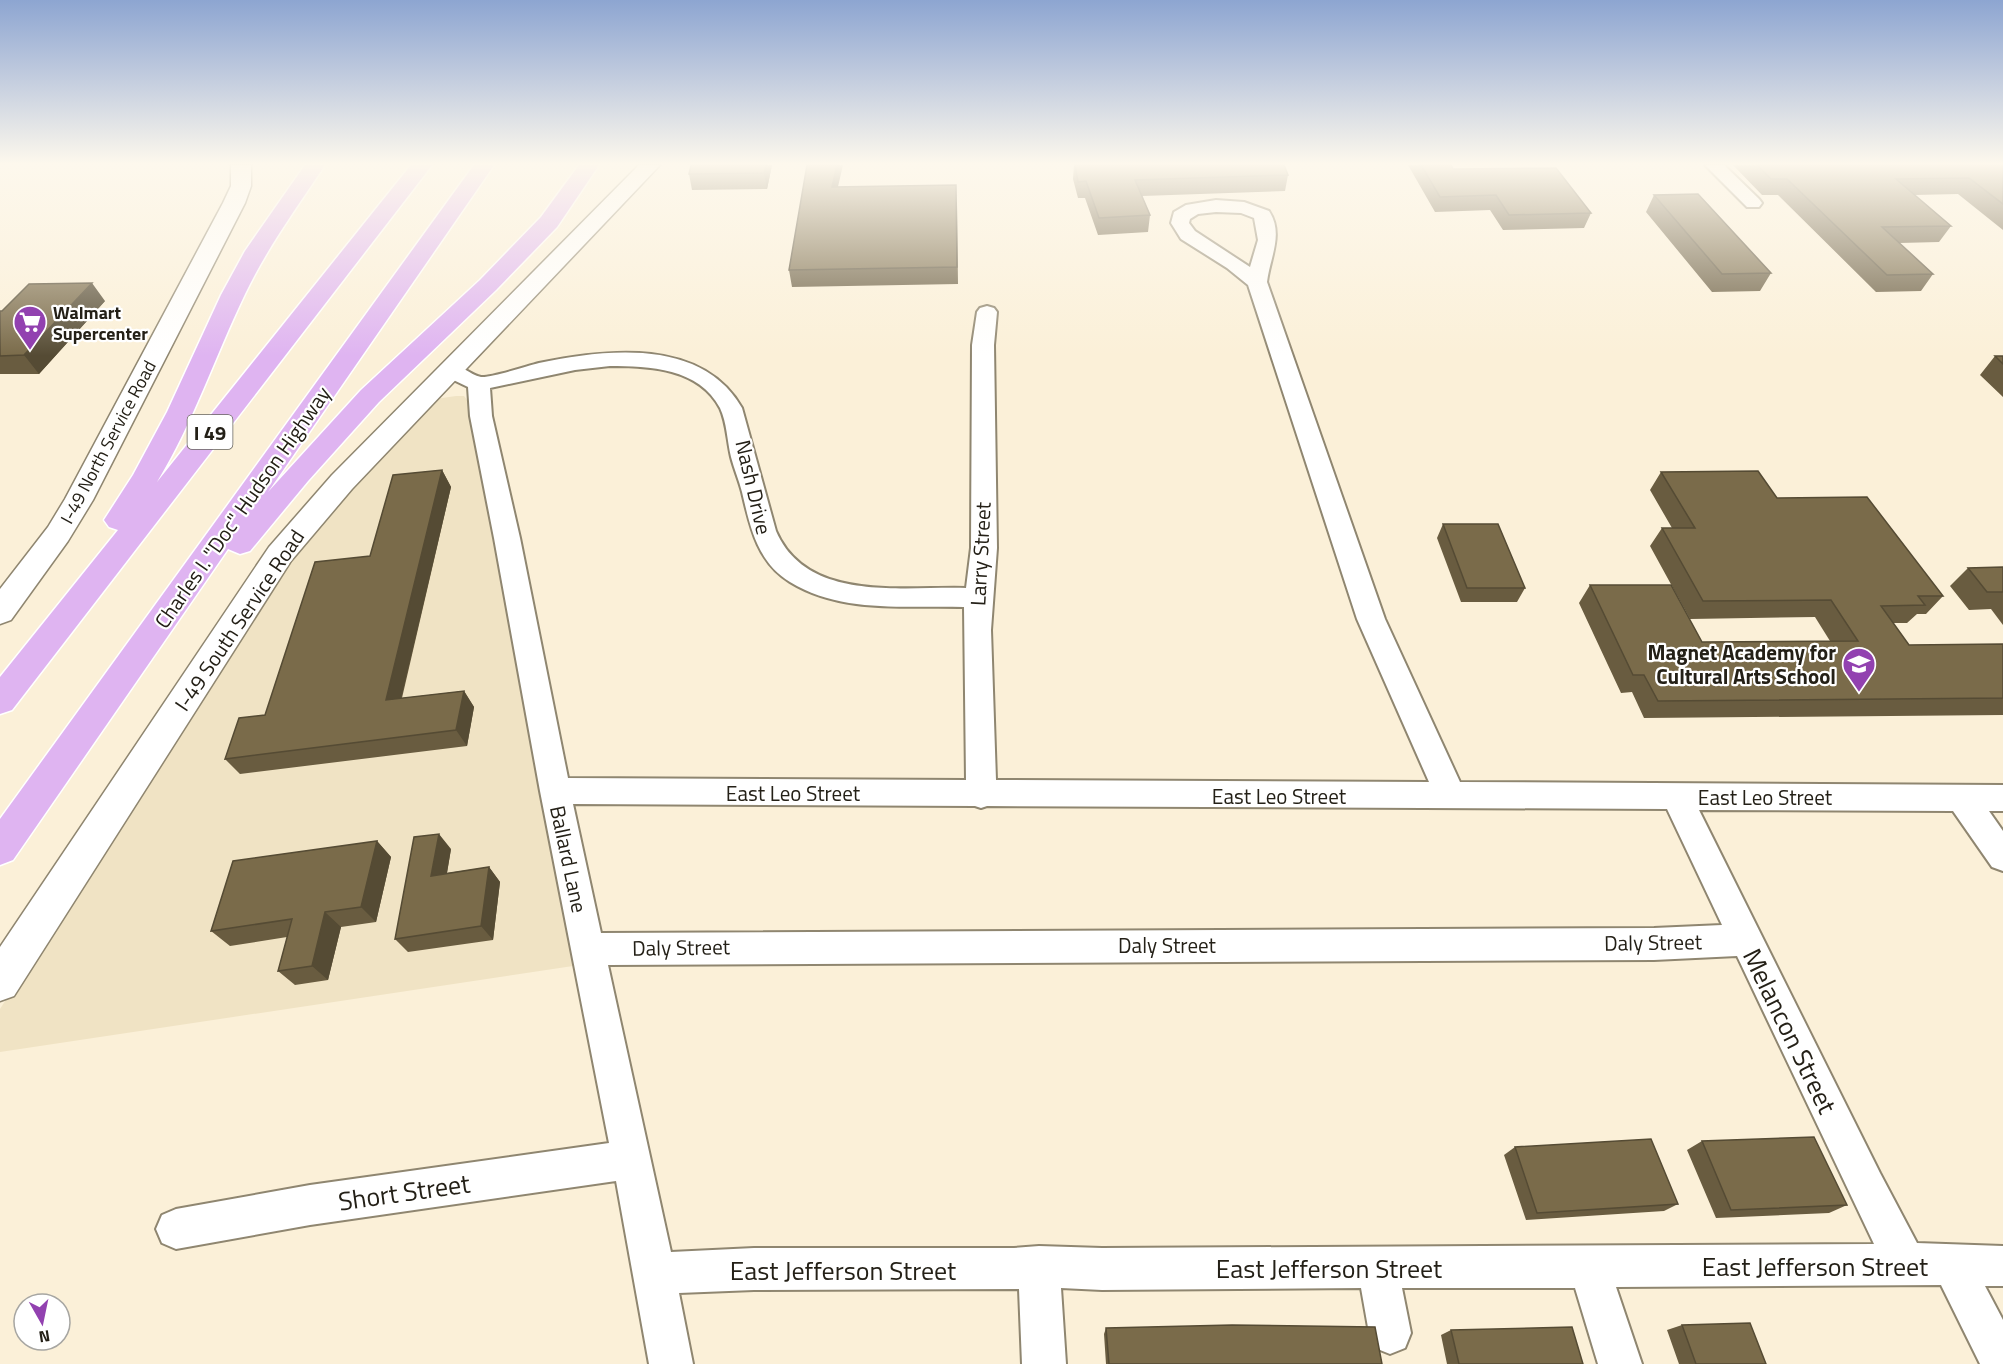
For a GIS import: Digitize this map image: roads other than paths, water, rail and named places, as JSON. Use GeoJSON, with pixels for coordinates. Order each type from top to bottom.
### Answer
{"type":"FeatureCollection","features":[{"type":"Feature","properties":{"kind":"highway"},"geometry":{"type":"LineString","coordinates":[[0,700],[103,545],[147,474],[180,412],[232,296],[270,229]]}},
{"type":"Feature","properties":{"kind":"highway","name":"I 49"},"geometry":{"type":"LineString","coordinates":[[0,700],[372,229]]}},
{"type":"Feature","properties":{"kind":"highway","name":"Charles I. \"Doc\" Hudson Highway"},"geometry":{"type":"LineString","coordinates":[[0,849],[439,229]]}},
{"type":"Feature","properties":{"kind":"highway"},"geometry":{"type":"LineString","coordinates":[[168,613],[211,579],[297,475],[370,396],[488,285],[543,229]]}},
{"type":"Feature","properties":{"kind":"street","name":"I-49 North Service Road"},"geometry":{"type":"LineString","coordinates":[[0,612],[58,534],[97,466],[220,229]]}},
{"type":"Feature","properties":{"kind":"street","name":"I-49 South Service Road"},"geometry":{"type":"LineString","coordinates":[[0,982],[280,554],[342,482],[588,229]]}},
{"type":"Feature","properties":{"kind":"street"},"geometry":{"type":"LineString","coordinates":[[1183,229],[1188,236],[1234,264],[1257,282]]}},
{"type":"Feature","properties":{"kind":"street"},"geometry":{"type":"LineString","coordinates":[[1269,229],[1258,268],[1257,282],[1371,619],[1451,796]]}},
{"type":"Feature","properties":{"kind":"street","name":"Larry Street"},"geometry":{"type":"LineString","coordinates":[[981,795],[978,598],[984,548],[983,345],[987,312]]}},
{"type":"Feature","properties":{"kind":"street","name":"Nash Drive"},"geometry":{"type":"LineString","coordinates":[[479,384],[579,361],[626,358],[670,365],[705,380],[718,390],[728,403],[740,429],[744,460],[750,475],[760,526],[768,545],[789,568],[820,586],[845,594],[873,597],[978,598]]}},
{"type":"Feature","properties":{"kind":"street"},"geometry":{"type":"LineString","coordinates":[[451,370],[479,384]]}},
{"type":"Feature","properties":{"kind":"street","name":"Ballard Lane"},"geometry":{"type":"LineString","coordinates":[[479,384],[481,416],[507,538],[555,792],[655,1273],[671,1364]]}},
{"type":"Feature","properties":{"kind":"street","name":"East Leo Street"},"geometry":{"type":"LineString","coordinates":[[555,792],[2003,798]]}},
{"type":"Feature","properties":{"kind":"street","name":"Melancon Street"},"geometry":{"type":"LineString","coordinates":[[1677,796],[1866,1187],[1906,1263]]}},
{"type":"Feature","properties":{"kind":"street"},"geometry":{"type":"LineString","coordinates":[[1962,798],[2003,857]]}},
{"type":"Feature","properties":{"kind":"street","name":"Daly Street"},"geometry":{"type":"LineString","coordinates":[[588,949],[1643,944],[1746,940]]}},
{"type":"Feature","properties":{"kind":"street","name":"Short Street"},"geometry":{"type":"LineString","coordinates":[[176,1229],[310,1205],[632,1159]]}},
{"type":"Feature","properties":{"kind":"street","name":"East Jefferson Street"},"geometry":{"type":"LineString","coordinates":[[655,1273],[754,1269],[1014,1269],[1039,1266],[1102,1269],[1378,1269],[1906,1263],[2003,1266]]}},
{"type":"Feature","properties":{"kind":"street"},"geometry":{"type":"LineString","coordinates":[[1039,1266],[1044,1364]]}},
{"type":"Feature","properties":{"kind":"street"},"geometry":{"type":"LineString","coordinates":[[1590,1266],[1620,1364]]}},
{"type":"Feature","properties":{"kind":"street"},"geometry":{"type":"LineString","coordinates":[[1953,1266],[2003,1364]]}},
{"type":"Feature","properties":{"kind":"street"},"geometry":{"type":"LineString","coordinates":[[1378,1269],[1390,1333]]}},
{"type":"Feature","properties":{"kind":"place","name":"Walmart Supercenter"},"geometry":{"type":"Point","coordinates":[30,351]}},
{"type":"Feature","properties":{"kind":"place","name":"Magnet Academy for Cultural Arts School"},"geometry":{"type":"Point","coordinates":[1859,693]}}]}
